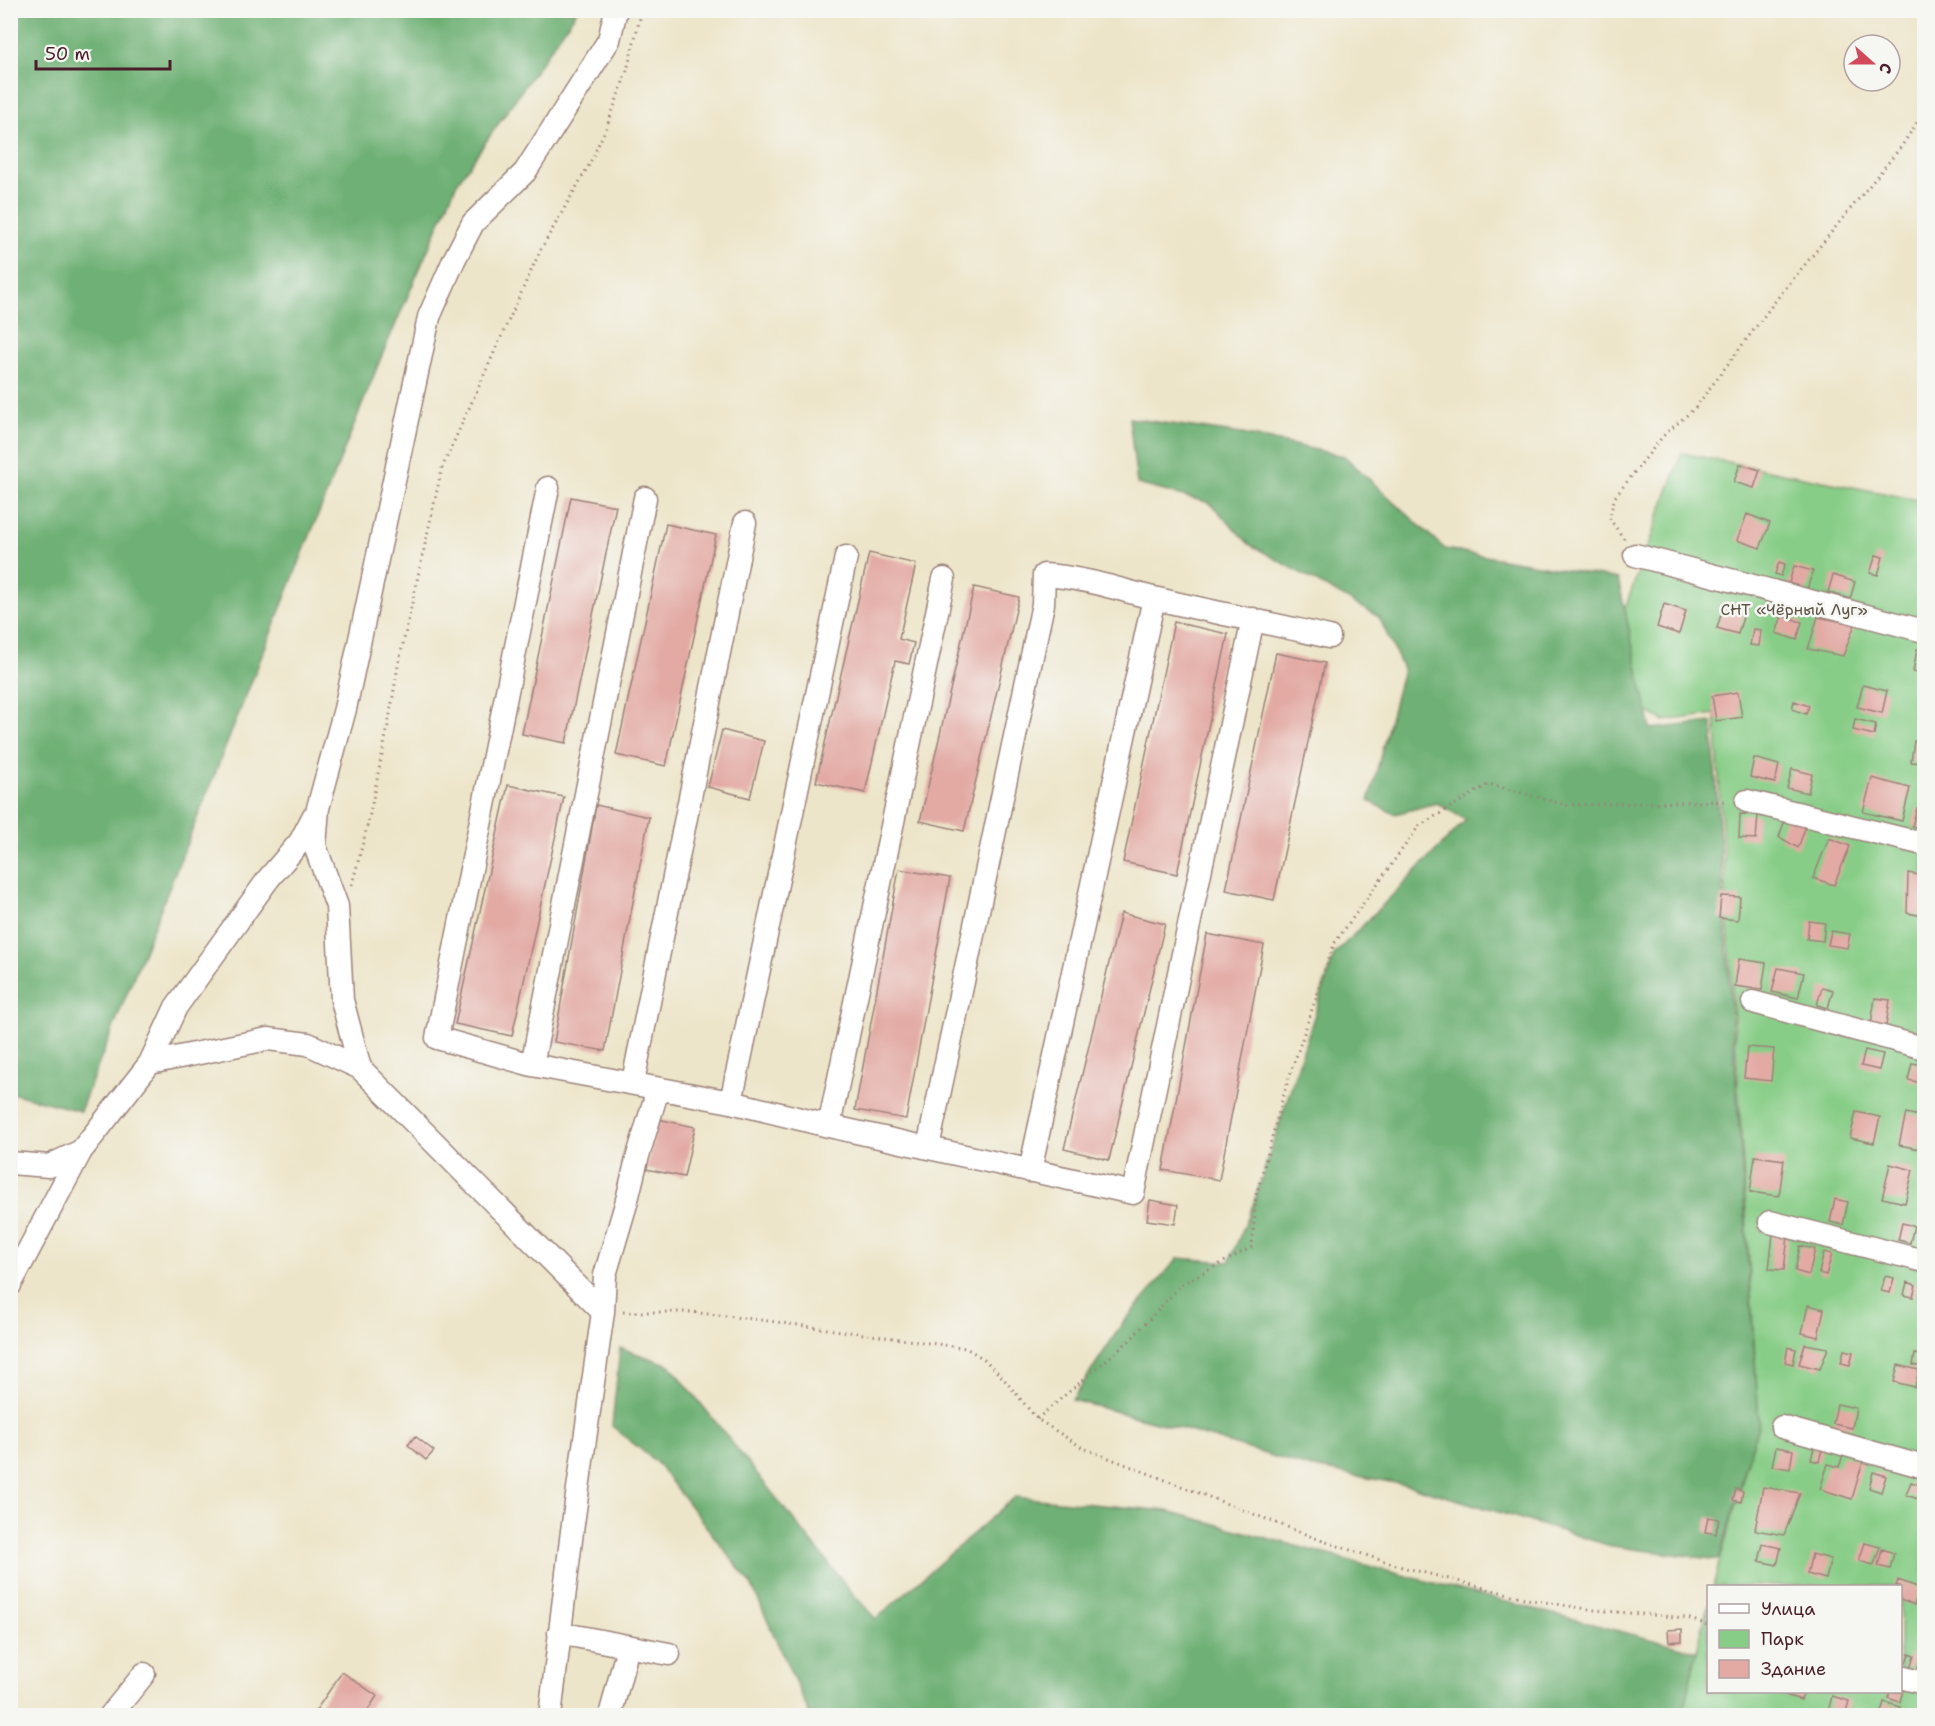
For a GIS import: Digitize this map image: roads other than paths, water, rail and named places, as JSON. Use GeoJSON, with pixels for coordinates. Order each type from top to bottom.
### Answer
{"type":"FeatureCollection","features":[{"type":"Feature","properties":{"kind":"street"},"geometry":{"type":"LineString","coordinates":[[360,1068],[342,1000],[337,906],[315,846],[318,808],[345,709],[429,317],[453,260],[473,223],[525,172],[609,40],[616,10]]}},
{"type":"Feature","properties":{"kind":"street"},"geometry":{"type":"LineString","coordinates":[[548,488],[437,1038],[532,1065],[731,1102],[1133,1193],[1253,619]]}},
{"type":"Feature","properties":{"kind":"street"},"geometry":{"type":"LineString","coordinates":[[532,1065],[645,498]]}},
{"type":"Feature","properties":{"kind":"street"},"geometry":{"type":"LineString","coordinates":[[633,1082],[745,523]]}},
{"type":"Feature","properties":{"kind":"street"},"geometry":{"type":"LineString","coordinates":[[1635,555],[1924,631]]}},
{"type":"Feature","properties":{"kind":"street"},"geometry":{"type":"LineString","coordinates":[[731,1102],[846,556]]}},
{"type":"Feature","properties":{"kind":"street"},"geometry":{"type":"LineString","coordinates":[[928,1147],[1043,604],[1044,575],[1058,575],[1106,585],[1329,637]]}},
{"type":"Feature","properties":{"kind":"street"},"geometry":{"type":"LineString","coordinates":[[829,1126],[944,579]]}},
{"type":"Feature","properties":{"kind":"street"},"geometry":{"type":"LineString","coordinates":[[1030,1171],[1154,598]]}},
{"type":"Feature","properties":{"kind":"street"},"geometry":{"type":"LineString","coordinates":[[1747,801],[1924,844]]}},
{"type":"Feature","properties":{"kind":"street"},"geometry":{"type":"LineString","coordinates":[[10,1285],[81,1151],[150,1063],[176,1007],[269,878],[300,842],[318,808]]}},
{"type":"Feature","properties":{"kind":"street"},"geometry":{"type":"LineString","coordinates":[[1753,1002],[1924,1048]]}},
{"type":"Feature","properties":{"kind":"street"},"geometry":{"type":"LineString","coordinates":[[150,1063],[268,1039],[308,1044],[360,1068],[603,1312]]}},
{"type":"Feature","properties":{"kind":"street"},"geometry":{"type":"LineString","coordinates":[[550,1716],[559,1633],[603,1312],[605,1275],[658,1089]]}},
{"type":"Feature","properties":{"kind":"street"},"geometry":{"type":"LineString","coordinates":[[10,1163],[49,1166],[81,1151]]}},
{"type":"Feature","properties":{"kind":"street"},"geometry":{"type":"LineString","coordinates":[[1770,1222],[1924,1261]]}},
{"type":"Feature","properties":{"kind":"street"},"geometry":{"type":"LineString","coordinates":[[1782,1427],[1924,1467]]}},
{"type":"Feature","properties":{"kind":"street"},"geometry":{"type":"LineString","coordinates":[[559,1633],[669,1654]]}},
{"type":"Feature","properties":{"kind":"street"},"geometry":{"type":"LineString","coordinates":[[610,1716],[628,1647]]}},
{"type":"Feature","properties":{"kind":"street"},"geometry":{"type":"LineString","coordinates":[[111,1716],[144,1674]]}},
{"type":"Feature","properties":{"kind":"street"},"geometry":{"type":"LineString","coordinates":[[1902,1678],[1924,1683]]}},
{"type":"Feature","properties":{"kind":"park label","name":"СНТ «Чёрный Луг»"},"geometry":{"type":"Point","coordinates":[1794,609]}}]}
